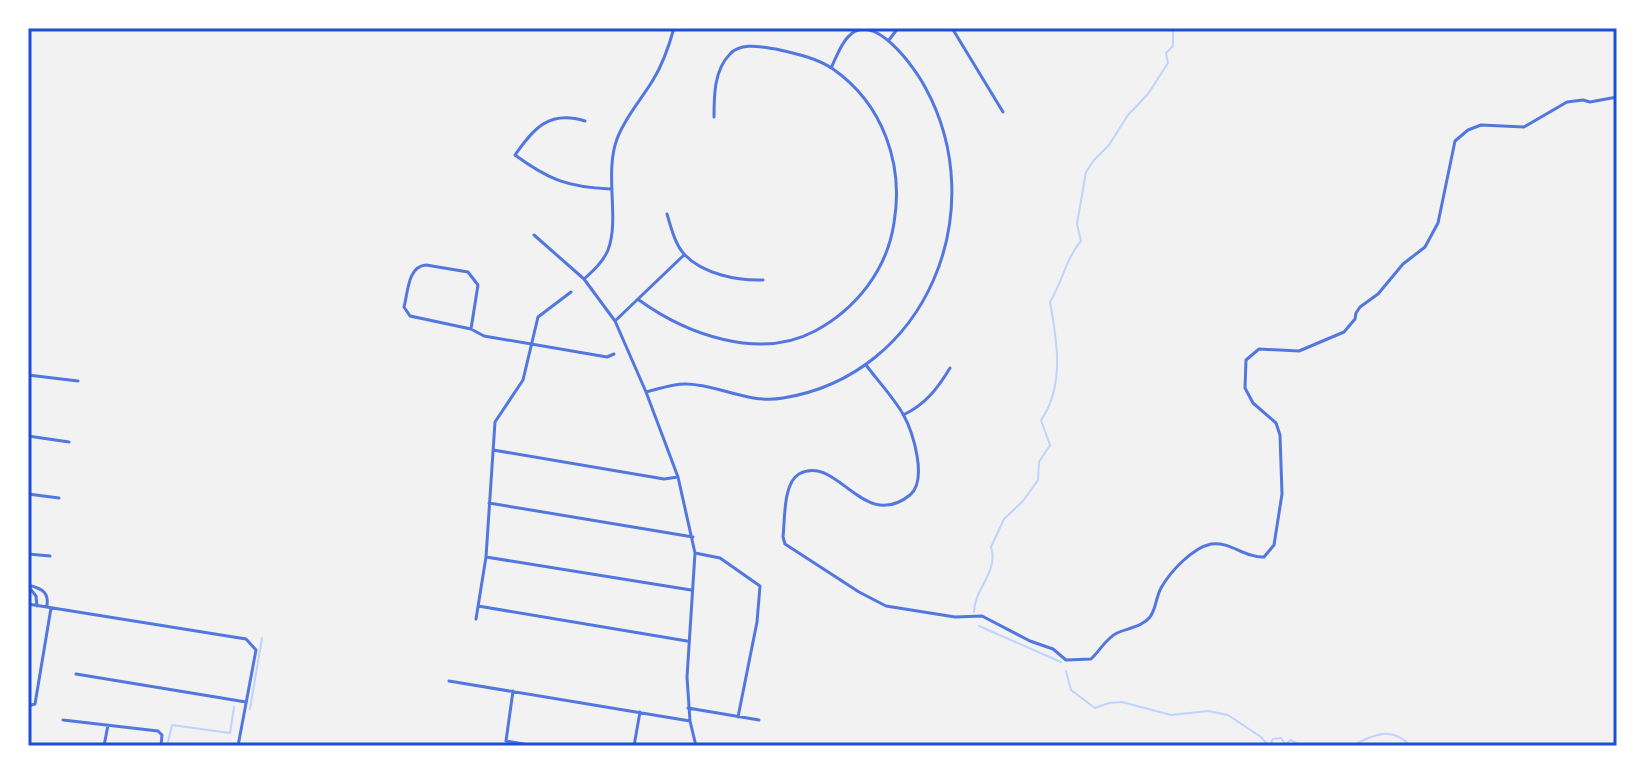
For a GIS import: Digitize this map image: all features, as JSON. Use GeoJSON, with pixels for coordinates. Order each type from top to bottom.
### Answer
{"type":"FeatureCollection","features":[{"type":"Feature","properties":{"kind":"street"},"geometry":{"type":"LineString","coordinates":[[584,279],[608,251],[610,189],[617,140],[625,121],[655,78],[674,28]]}},
{"type":"Feature","properties":{"kind":"street"},"geometry":{"type":"LineString","coordinates":[[889,40],[898,28]]}},
{"type":"Feature","properties":{"kind":"street"},"geometry":{"type":"LineString","coordinates":[[952,28],[1003,112]]}},
{"type":"Feature","properties":{"kind":"street"},"geometry":{"type":"LineString","coordinates":[[646,392],[686,384],[748,398],[779,399],[822,388],[866,365],[900,333],[927,294],[944,252],[952,207],[952,171],[939,119],[924,86],[889,40],[869,31],[852,33],[831,68]]}},
{"type":"Feature","properties":{"kind":"street"},"geometry":{"type":"LineString","coordinates":[[639,300],[689,329],[758,345],[801,338],[831,322],[854,302],[874,277],[892,238],[898,201],[891,150],[880,122],[860,94],[831,68],[786,51],[744,46],[731,52],[719,71],[714,117]]}},
{"type":"Feature","properties":{"kind":"street"},"geometry":{"type":"LineString","coordinates":[[866,365],[903,415],[920,471],[918,483],[910,495],[882,506],[868,504],[829,475],[816,470],[803,471],[793,478],[789,486],[783,537],[785,544],[886,606],[955,617],[982,616],[1030,641],[1053,649],[1066,660],[1091,659],[1111,636],[1140,624],[1150,616],[1162,587],[1184,560],[1201,547],[1226,545],[1255,557],[1269,553],[1274,545],[1282,494],[1280,435],[1276,423],[1253,403],[1245,388],[1246,360],[1259,349],[1299,351],[1344,332],[1360,307],[1378,294],[1403,264],[1425,247],[1438,223],[1455,141],[1468,130],[1481,125],[1524,127],[1567,102],[1617,97]]}},
{"type":"Feature","properties":{"kind":"street"},"geometry":{"type":"LineString","coordinates":[[585,121],[568,117],[548,121],[536,128],[515,155],[540,174],[561,184],[610,189]]}},
{"type":"Feature","properties":{"kind":"street"},"geometry":{"type":"LineString","coordinates":[[667,214],[684,255],[723,276],[748,281],[763,280]]}},
{"type":"Feature","properties":{"kind":"street"},"geometry":{"type":"LineString","coordinates":[[534,235],[584,279],[615,321],[678,477],[695,553],[688,641],[688,708],[696,746]]}},
{"type":"Feature","properties":{"kind":"street"},"geometry":{"type":"LineString","coordinates":[[615,321],[684,255]]}},
{"type":"Feature","properties":{"kind":"street"},"geometry":{"type":"LineString","coordinates":[[471,329],[478,285],[468,272],[426,265],[414,269],[404,307],[410,316],[471,329],[484,336],[607,357],[614,354]]}},
{"type":"Feature","properties":{"kind":"street"},"geometry":{"type":"LineString","coordinates":[[476,619],[486,557],[495,422],[523,380],[538,317],[571,292]]}},
{"type":"Feature","properties":{"kind":"street"},"geometry":{"type":"LineString","coordinates":[[903,415],[918,408],[938,387],[950,368]]}},
{"type":"Feature","properties":{"kind":"street"},"geometry":{"type":"LineString","coordinates":[[28,375],[78,381]]}},
{"type":"Feature","properties":{"kind":"street"},"geometry":{"type":"LineString","coordinates":[[28,436],[69,442]]}},
{"type":"Feature","properties":{"kind":"street"},"geometry":{"type":"LineString","coordinates":[[493,450],[664,479],[678,477]]}},
{"type":"Feature","properties":{"kind":"street"},"geometry":{"type":"LineString","coordinates":[[28,494],[59,498]]}},
{"type":"Feature","properties":{"kind":"street"},"geometry":{"type":"LineString","coordinates":[[489,503],[693,537]]}},
{"type":"Feature","properties":{"kind":"street"},"geometry":{"type":"LineString","coordinates":[[695,553],[720,558],[760,586],[757,622],[738,717]]}},
{"type":"Feature","properties":{"kind":"street"},"geometry":{"type":"LineString","coordinates":[[28,554],[50,556]]}},
{"type":"Feature","properties":{"kind":"street"},"geometry":{"type":"LineString","coordinates":[[486,557],[692,590]]}},
{"type":"Feature","properties":{"kind":"street"},"geometry":{"type":"LineString","coordinates":[[28,585],[36,596],[37,606]]}},
{"type":"Feature","properties":{"kind":"street"},"geometry":{"type":"LineString","coordinates":[[28,585],[44,592],[49,607],[35,704],[28,706]]}},
{"type":"Feature","properties":{"kind":"street"},"geometry":{"type":"LineString","coordinates":[[28,604],[246,639],[256,650],[238,746]]}},
{"type":"Feature","properties":{"kind":"street"},"geometry":{"type":"LineString","coordinates":[[478,606],[688,641]]}},
{"type":"Feature","properties":{"kind":"street"},"geometry":{"type":"LineString","coordinates":[[76,674],[246,702]]}},
{"type":"Feature","properties":{"kind":"street"},"geometry":{"type":"LineString","coordinates":[[449,681],[690,721]]}},
{"type":"Feature","properties":{"kind":"street"},"geometry":{"type":"LineString","coordinates":[[513,691],[506,741],[535,746]]}},
{"type":"Feature","properties":{"kind":"street"},"geometry":{"type":"LineString","coordinates":[[688,708],[759,720]]}},
{"type":"Feature","properties":{"kind":"street"},"geometry":{"type":"LineString","coordinates":[[634,746],[640,712]]}},
{"type":"Feature","properties":{"kind":"street"},"geometry":{"type":"LineString","coordinates":[[63,720],[158,731],[162,735],[161,746]]}},
{"type":"Feature","properties":{"kind":"street"},"geometry":{"type":"LineString","coordinates":[[104,746],[108,725]]}},
{"type":"Feature","properties":{"kind":"waterway"},"geometry":{"type":"LineString","coordinates":[[974,612],[992,564],[991,547],[1004,519],[1023,501],[1038,480],[1039,462],[1050,445],[1041,420],[1049,407],[1056,378],[1057,347],[1050,302],[1081,241],[1077,224],[1086,172],[1109,145],[1128,115],[1148,94],[1168,63],[1166,53],[1173,46],[1173,28]]}},
{"type":"Feature","properties":{"kind":"waterway"},"geometry":{"type":"LineString","coordinates":[[979,626],[1061,662]]}},
{"type":"Feature","properties":{"kind":"waterway"},"geometry":{"type":"LineString","coordinates":[[250,709],[262,638]]}},
{"type":"Feature","properties":{"kind":"waterway"},"geometry":{"type":"LineString","coordinates":[[1066,671],[1071,690],[1095,708],[1122,702],[1171,715],[1208,711],[1228,715],[1269,746],[1273,739],[1281,738],[1285,744],[1291,740],[1302,746]]}},
{"type":"Feature","properties":{"kind":"waterway"},"geometry":{"type":"LineString","coordinates":[[167,746],[172,725],[230,733],[234,707]]}},
{"type":"Feature","properties":{"kind":"waterway"},"geometry":{"type":"LineString","coordinates":[[1352,746],[1382,734],[1396,736],[1411,746]]}}]}
